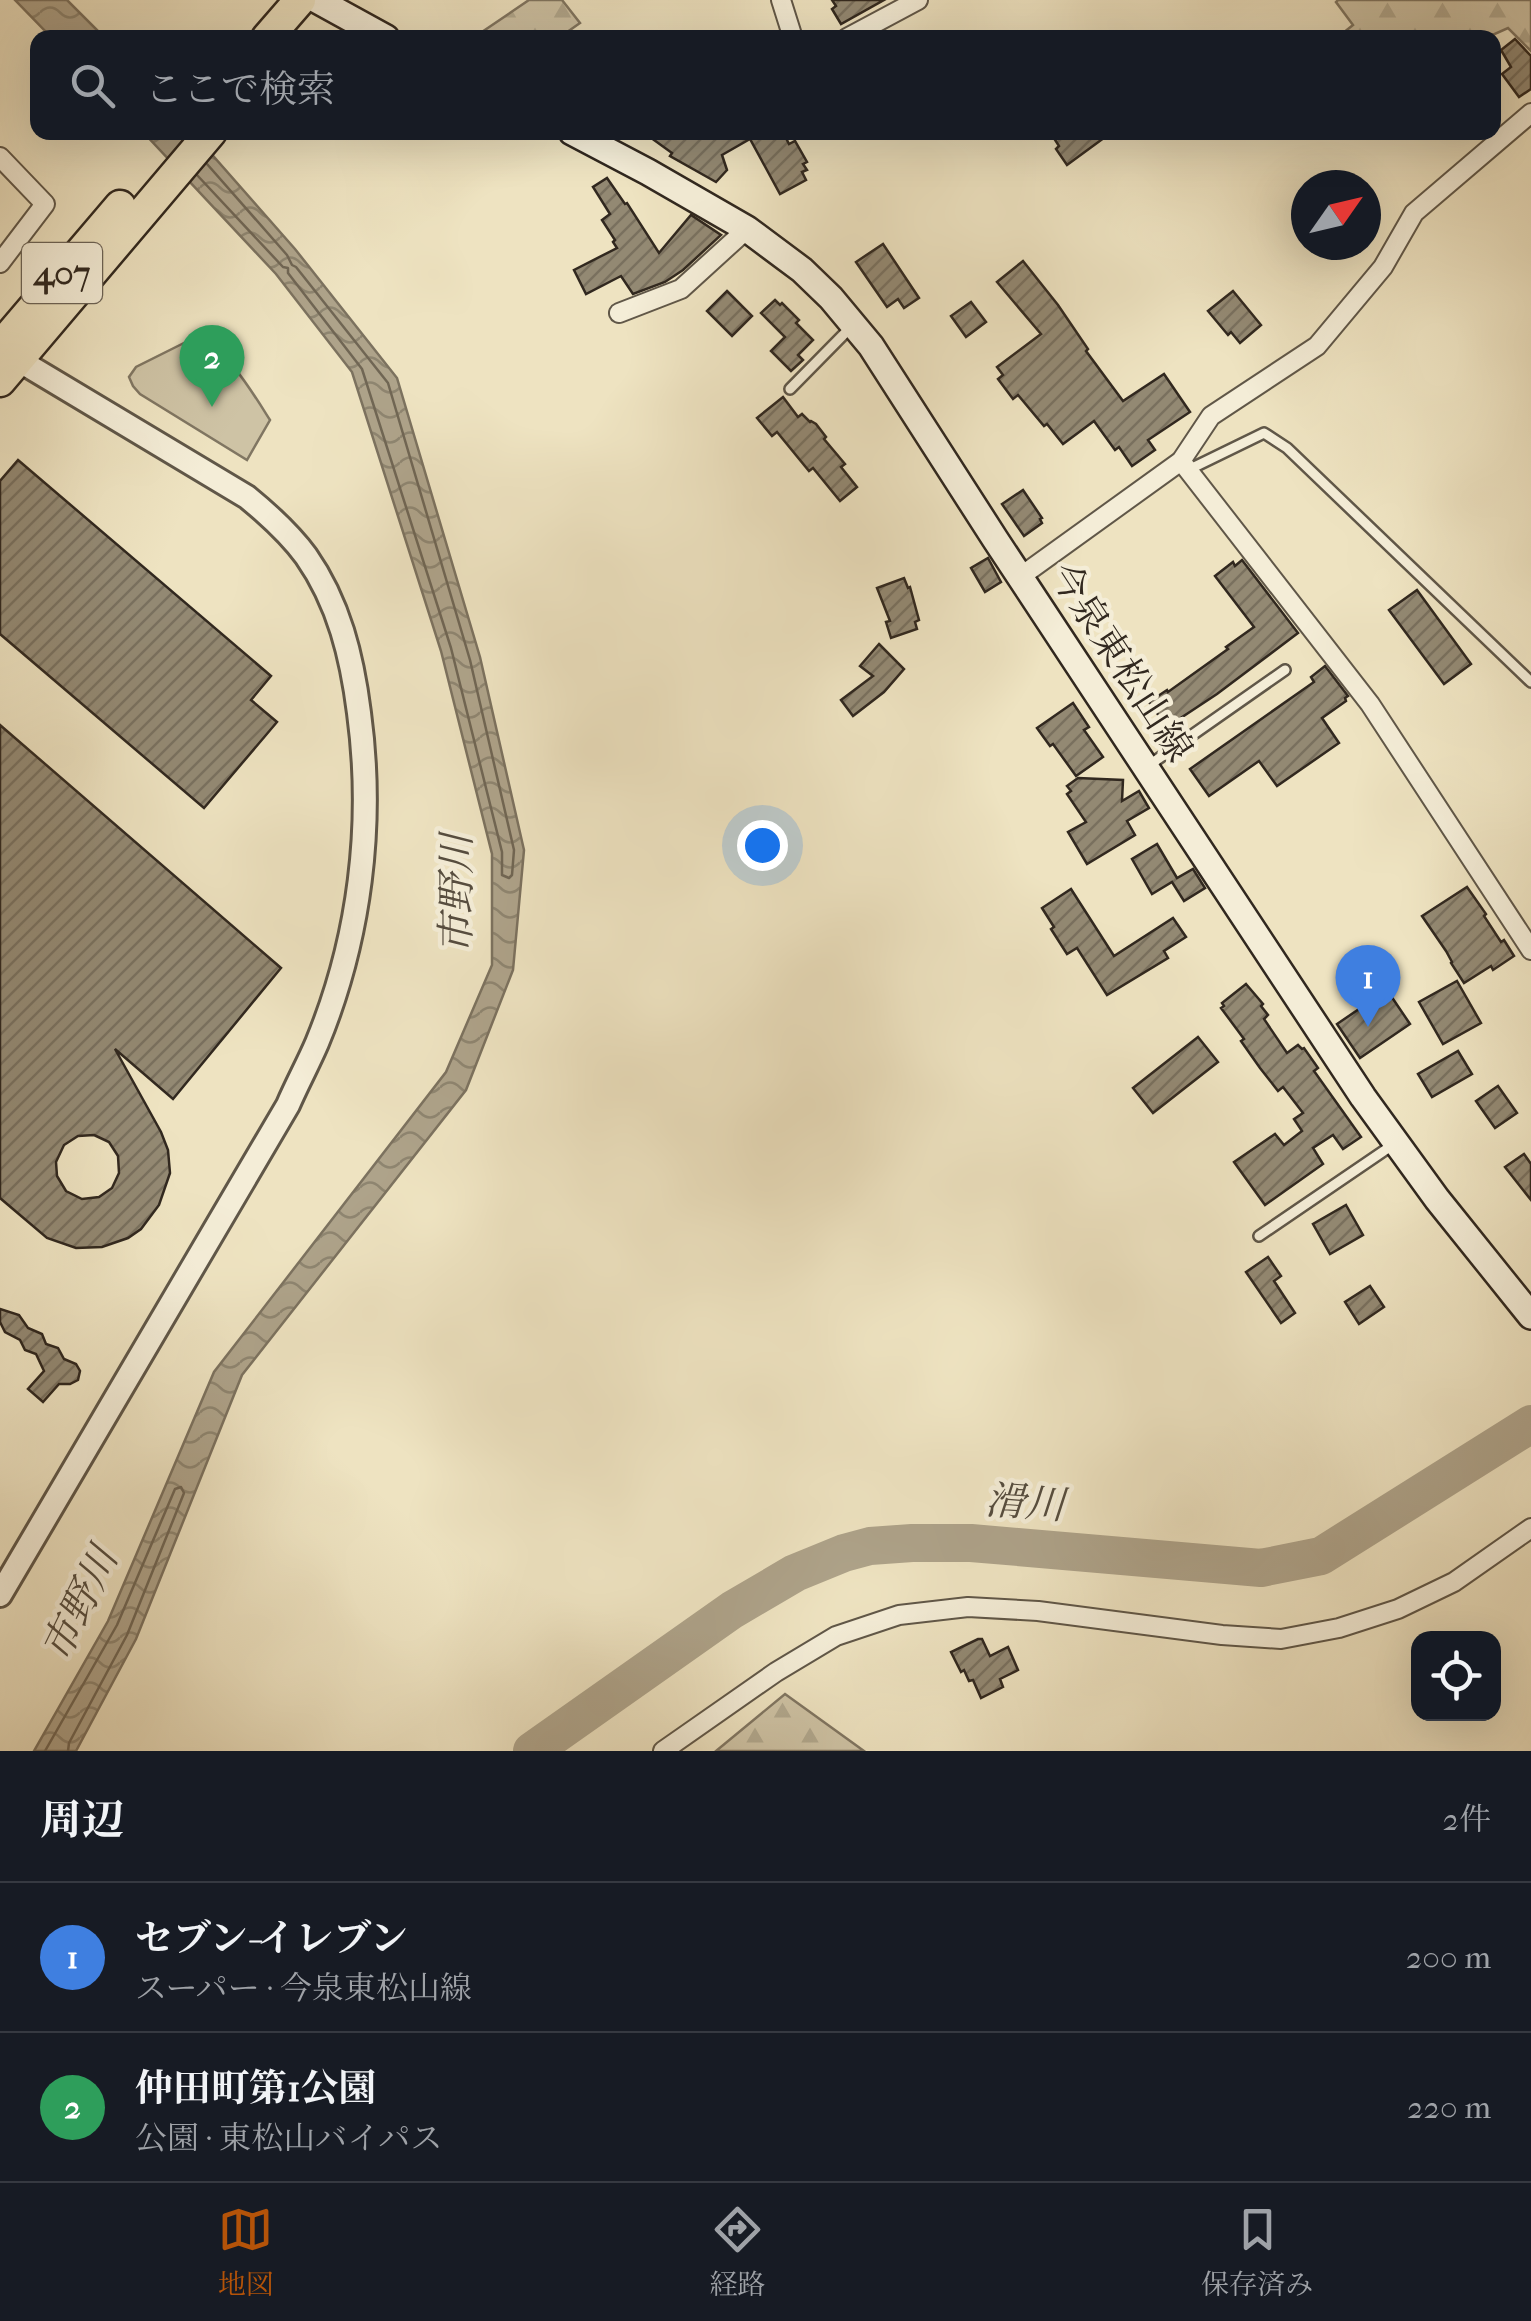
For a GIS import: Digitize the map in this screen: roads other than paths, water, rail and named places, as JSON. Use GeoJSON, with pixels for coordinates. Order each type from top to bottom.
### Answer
{"type":"FeatureCollection","features":[{"type":"Feature","properties":{"kind":"highway"},"geometry":{"type":"LineString","coordinates":[[278,30],[316,1]]}},
{"type":"Feature","properties":{"kind":"highway"},"geometry":{"type":"LineString","coordinates":[[299,30],[316,1]]}},
{"type":"Feature","properties":{"kind":"highway","name":"407"},"geometry":{"type":"LineString","coordinates":[[5,359],[133,207],[179,140]]}},
{"type":"Feature","properties":{"kind":"highway","name":"407"},"geometry":{"type":"LineString","coordinates":[[133,207],[203,140]]}},
{"type":"Feature","properties":{"kind":"main road"},"geometry":{"type":"LineString","coordinates":[[316,1],[371,30]]}},
{"type":"Feature","properties":{"kind":"main road","name":"今泉東松山線"},"geometry":{"type":"LineString","coordinates":[[588,140],[748,229],[802,270],[854,324],[1363,1097],[1437,1199],[1531,1316]]}},
{"type":"Feature","properties":{"kind":"street"},"geometry":{"type":"LineString","coordinates":[[781,0],[791,30]]}},
{"type":"Feature","properties":{"kind":"street"},"geometry":{"type":"LineString","coordinates":[[862,30],[918,0]]}},
{"type":"Feature","properties":{"kind":"street"},"geometry":{"type":"LineString","coordinates":[[1501,139],[1531,113]]}},
{"type":"Feature","properties":{"kind":"street"},"geometry":{"type":"LineString","coordinates":[[1020,577],[1185,466],[1211,416],[1317,346],[1383,267],[1414,213],[1499,140]]}},
{"type":"Feature","properties":{"kind":"street"},"geometry":{"type":"LineString","coordinates":[[0,157],[45,204],[0,264]]}},
{"type":"Feature","properties":{"kind":"street"},"geometry":{"type":"LineString","coordinates":[[620,314],[681,289],[748,229]]}},
{"type":"Feature","properties":{"kind":"street"},"geometry":{"type":"LineString","coordinates":[[0,1595],[288,1105],[318,1042],[353,918],[365,818],[362,734],[355,680],[345,636],[307,557],[280,524],[247,496],[5,359]]}},
{"type":"Feature","properties":{"kind":"street"},"geometry":{"type":"LineString","coordinates":[[1185,466],[1370,704],[1531,950]]}},
{"type":"Feature","properties":{"kind":"street"},"geometry":{"type":"LineString","coordinates":[[663,1751],[776,1672],[836,1636],[899,1615],[968,1607],[1020,1610],[1281,1639],[1340,1628],[1398,1609],[1454,1582],[1531,1528]]}},
{"type":"Feature","properties":{"kind":"lane"},"geometry":{"type":"LineString","coordinates":[[790,389],[854,324]]}},
{"type":"Feature","properties":{"kind":"lane"},"geometry":{"type":"LineString","coordinates":[[1185,466],[1264,433],[1287,448],[1531,682]]}},
{"type":"Feature","properties":{"kind":"lane"},"geometry":{"type":"LineString","coordinates":[[1146,768],[1285,670]]}},
{"type":"Feature","properties":{"kind":"lane"},"geometry":{"type":"LineString","coordinates":[[1258,1236],[1396,1142]]}},
{"type":"Feature","properties":{"kind":"water"},"geometry":{"type":"Polygon","coordinates":[[[15,0],[67,0],[97,30],[44,30],[15,0]]]}},
{"type":"Feature","properties":{"kind":"water"},"geometry":{"type":"Polygon","coordinates":[[[151,140],[199,140],[295,249],[397,378],[480,657],[524,850],[513,970],[466,1090],[242,1375],[136,1639],[76,1751],[34,1751],[108,1621],[214,1372],[446,1072],[492,965],[492,854],[441,651],[352,372],[276,274],[151,140]]]}},
{"type":"Feature","properties":{"kind":"waterway","name":"滑川"},"geometry":{"type":"LineString","coordinates":[[532,1751],[732,1610],[795,1573],[844,1553],[870,1546],[971,1543],[1261,1568],[1321,1556],[1531,1424]]}},
{"type":"Feature","properties":{"kind":"place","name":"仲田町第1公園"},"geometry":{"type":"Point","coordinates":[212,407]}},
{"type":"Feature","properties":{"kind":"place","name":"セブン-イレブン"},"geometry":{"type":"Point","coordinates":[1368,1027]}},
{"type":"Feature","properties":{"kind":"water label","name":"市野川"},"geometry":{"type":"Point","coordinates":[457,894]}},
{"type":"Feature","properties":{"kind":"water label","name":"市野川"},"geometry":{"type":"Point","coordinates":[80,1604]}}]}
